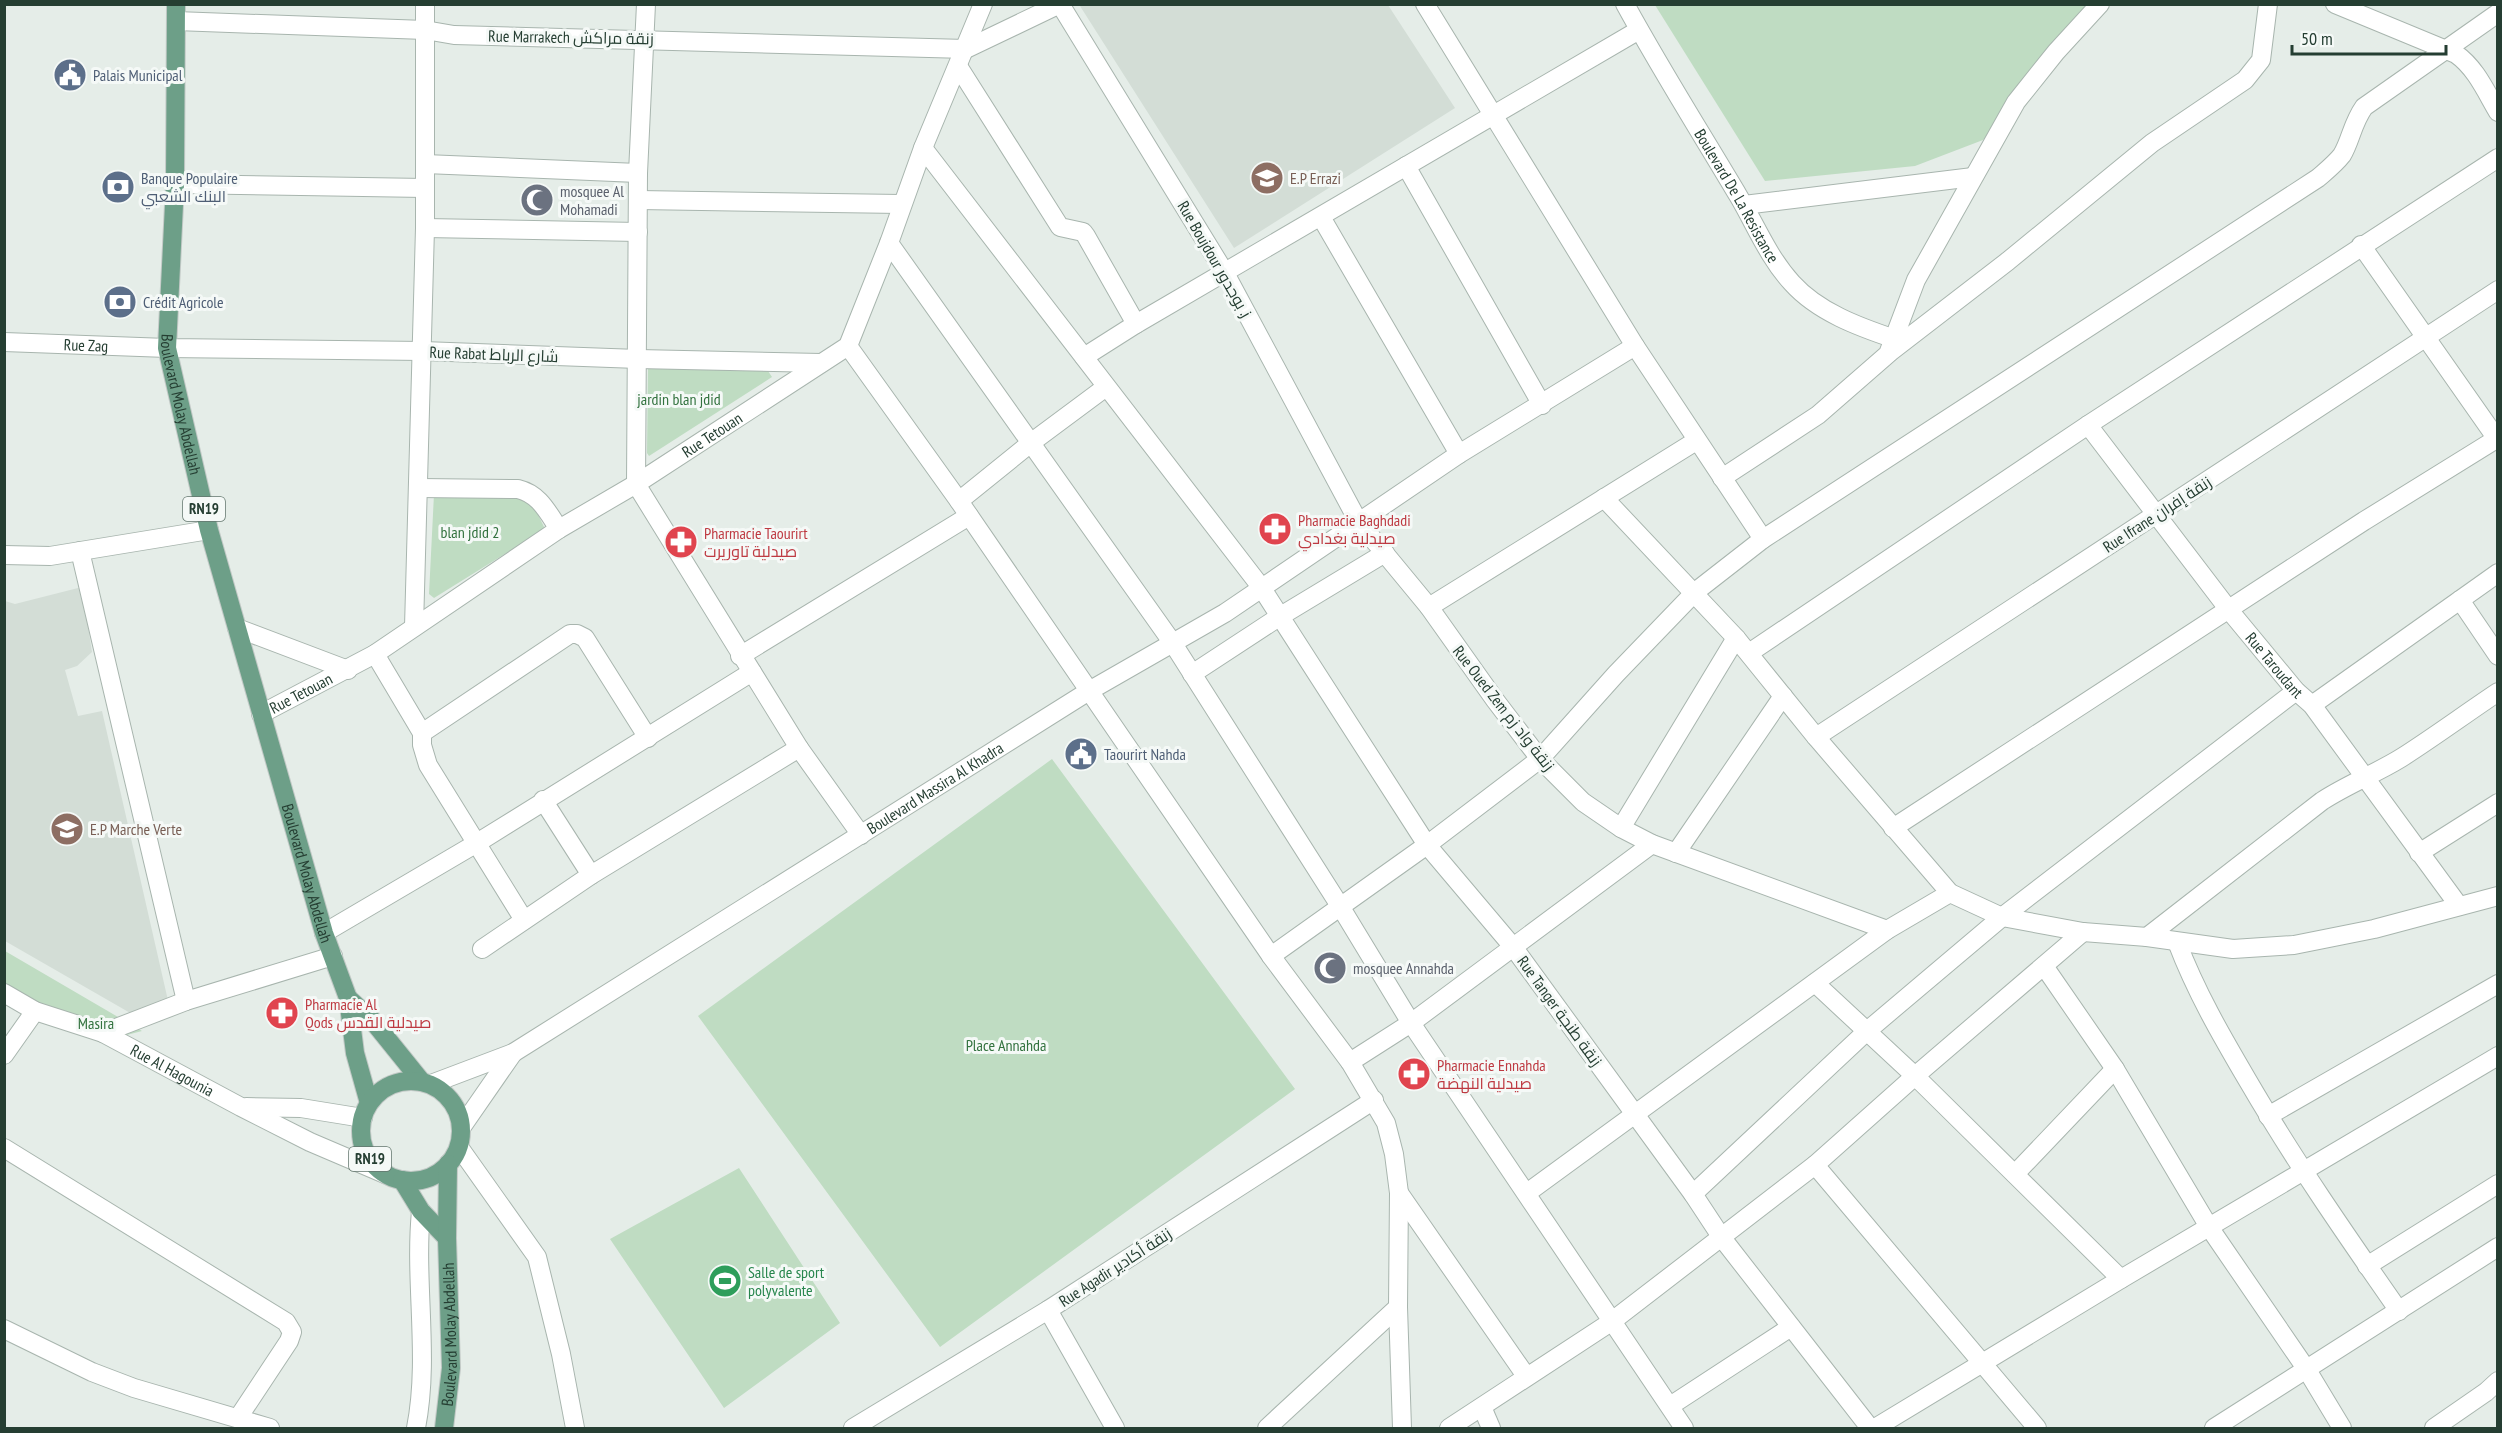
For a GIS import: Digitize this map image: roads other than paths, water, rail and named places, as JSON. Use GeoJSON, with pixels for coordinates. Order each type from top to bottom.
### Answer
{"type":"FeatureCollection","features":[{"type":"Feature","properties":{"kind":"main road","name":"Boulevard Molay Abdellah"},"geometry":{"type":"LineString","coordinates":[[176,13],[174,184],[167,348],[209,530],[324,933],[348,998],[366,1111]]}},
{"type":"Feature","properties":{"kind":"main road","name":"Boulevard Molay Abdellah"},"geometry":{"type":"LineString","coordinates":[[348,998],[372,1020],[426,1083]]}},
{"type":"Feature","properties":{"kind":"main road"},"geometry":{"type":"LineString","coordinates":[[366,1111],[387,1087],[398,1082],[426,1083]]}},
{"type":"Feature","properties":{"kind":"main road","name":"RN19"},"geometry":{"type":"LineString","coordinates":[[366,1111],[361,1134],[364,1150],[373,1163],[394,1177],[419,1180],[435,1175],[448,1164],[459,1147],[461,1128],[459,1114],[452,1102],[443,1092],[426,1083]]}},
{"type":"Feature","properties":{"kind":"main road","name":"Boulevard Molay Abdellah"},"geometry":{"type":"LineString","coordinates":[[444,1428],[451,1368],[447,1246],[448,1164]]}},
{"type":"Feature","properties":{"kind":"main road","name":"Boulevard Molay Abdellah"},"geometry":{"type":"LineString","coordinates":[[394,1177],[447,1246]]}},
{"type":"Feature","properties":{"kind":"street"},"geometry":{"type":"LineString","coordinates":[[414,627],[423,351],[426,4]]}},
{"type":"Feature","properties":{"kind":"street"},"geometry":{"type":"LineString","coordinates":[[646,4],[638,172],[636,484],[740,656],[799,748],[861,835]]}},
{"type":"Feature","properties":{"kind":"street"},"geometry":{"type":"LineString","coordinates":[[983,4],[923,148],[901,204],[889,243],[848,346],[964,509],[1271,956],[1350,1062],[1386,1123],[1394,1154],[1399,1194],[1398,1307],[1402,1428]]}},
{"type":"Feature","properties":{"kind":"street"},"geometry":{"type":"LineString","coordinates":[[966,48],[1060,4]]}},
{"type":"Feature","properties":{"kind":"street","name":"Rue Boujdour ز. بوجدور"},"geometry":{"type":"LineString","coordinates":[[1060,4],[1225,273],[1358,521]]}},
{"type":"Feature","properties":{"kind":"street"},"geometry":{"type":"LineString","coordinates":[[1425,4],[1635,346],[1763,539]]}},
{"type":"Feature","properties":{"kind":"street","name":"Boulevard De La Resistance"},"geometry":{"type":"LineString","coordinates":[[1625,4],[1774,260],[1792,283],[1810,299],[1891,346]]}},
{"type":"Feature","properties":{"kind":"street"},"geometry":{"type":"LineString","coordinates":[[1891,346],[1916,280],[2016,102],[2056,52],[2100,4]]}},
{"type":"Feature","properties":{"kind":"street"},"geometry":{"type":"LineString","coordinates":[[1722,478],[1818,415],[1891,346],[2008,261],[2152,144],[2245,80],[2261,60],[2268,4]]}},
{"type":"Feature","properties":{"kind":"street"},"geometry":{"type":"LineString","coordinates":[[2336,4],[2456,54],[2466,62],[2498,112]]}},
{"type":"Feature","properties":{"kind":"street","name":"Rue Marrakech زنقة مراكش"},"geometry":{"type":"LineString","coordinates":[[176,13],[425,30],[454,35],[644,38],[966,48]]}},
{"type":"Feature","properties":{"kind":"street"},"geometry":{"type":"LineString","coordinates":[[1271,956],[1427,845],[1540,759],[1616,674],[1695,592],[1763,539],[2318,178],[2333,166],[2343,153],[2354,121],[2364,107],[2498,13]]}},
{"type":"Feature","properties":{"kind":"street"},"geometry":{"type":"LineString","coordinates":[[1084,357],[1639,30]]}},
{"type":"Feature","properties":{"kind":"street"},"geometry":{"type":"LineString","coordinates":[[957,66],[1060,227],[1083,232],[1086,236],[1137,324]]}},
{"type":"Feature","properties":{"kind":"street","name":"Rue Tanger زنقة طنجة"},"geometry":{"type":"LineString","coordinates":[[923,148],[1261,587],[1427,845],[1514,948],[1693,1194],[1722,1238],[1870,1428]]}},
{"type":"Feature","properties":{"kind":"street"},"geometry":{"type":"LineString","coordinates":[[1749,653],[2088,425],[2361,245],[2498,158]]}},
{"type":"Feature","properties":{"kind":"street"},"geometry":{"type":"LineString","coordinates":[[425,164],[638,172]]}},
{"type":"Feature","properties":{"kind":"street"},"geometry":{"type":"LineString","coordinates":[[1406,166],[1542,405]]}},
{"type":"Feature","properties":{"kind":"street"},"geometry":{"type":"LineString","coordinates":[[1744,205],[1973,177]]}},
{"type":"Feature","properties":{"kind":"street"},"geometry":{"type":"LineString","coordinates":[[174,184],[425,188]]}},
{"type":"Feature","properties":{"kind":"street"},"geometry":{"type":"LineString","coordinates":[[639,200],[901,204]]}},
{"type":"Feature","properties":{"kind":"street"},"geometry":{"type":"LineString","coordinates":[[1321,217],[1459,454]]}},
{"type":"Feature","properties":{"kind":"street"},"geometry":{"type":"LineString","coordinates":[[425,228],[638,232]]}},
{"type":"Feature","properties":{"kind":"street"},"geometry":{"type":"LineString","coordinates":[[889,243],[1172,642],[1340,906],[1411,1023],[1684,1428]]}},
{"type":"Feature","properties":{"kind":"street"},"geometry":{"type":"LineString","coordinates":[[1893,828],[2364,521],[2497,439],[2361,245]]}},
{"type":"Feature","properties":{"kind":"street","name":"Rue Ifrane زنقة إفران"},"geometry":{"type":"LineString","coordinates":[[1816,737],[2498,290]]}},
{"type":"Feature","properties":{"kind":"street","name":"Rue Zag"},"geometry":{"type":"LineString","coordinates":[[4,342],[167,348]]}},
{"type":"Feature","properties":{"kind":"street","name":"Rue Tetouan"},"geometry":{"type":"LineString","coordinates":[[261,714],[375,654],[559,529],[636,484],[848,346]]}},
{"type":"Feature","properties":{"kind":"street","name":"Boulevard Massira Al Khadra"},"geometry":{"type":"LineString","coordinates":[[513,1053],[1089,691],[1225,613],[1459,454],[1635,346]]}},
{"type":"Feature","properties":{"kind":"street","name":"Rue Rabat شارع الرباط"},"geometry":{"type":"LineString","coordinates":[[167,348],[423,351],[821,363]]}},
{"type":"Feature","properties":{"kind":"street"},"geometry":{"type":"LineString","coordinates":[[740,656],[964,509],[1032,442],[1106,387]]}},
{"type":"Feature","properties":{"kind":"street","name":"Rue Taroudant"},"geometry":{"type":"LineString","coordinates":[[2088,425],[2229,610],[2296,691],[2312,705],[2459,906]]}},
{"type":"Feature","properties":{"kind":"street"},"geometry":{"type":"LineString","coordinates":[[1429,607],[1696,441]]}},
{"type":"Feature","properties":{"kind":"street"},"geometry":{"type":"LineString","coordinates":[[419,488],[518,489],[530,492],[538,498],[559,529]]}},
{"type":"Feature","properties":{"kind":"street"},"geometry":{"type":"LineString","coordinates":[[1604,498],[1736,638],[1816,737],[1950,894],[2002,917],[2084,932],[2147,937],[2233,949],[2294,945],[2374,929],[2498,896]]}},
{"type":"Feature","properties":{"kind":"street","name":"Rue Oued Zem زنقة واد زم"},"geometry":{"type":"LineString","coordinates":[[1358,521],[1429,607],[1540,759],[1583,802],[1621,828],[1652,844],[1887,930]]}},
{"type":"Feature","properties":{"kind":"street"},"geometry":{"type":"LineString","coordinates":[[4,555],[50,556],[209,530]]}},
{"type":"Feature","properties":{"kind":"street"},"geometry":{"type":"LineString","coordinates":[[81,551],[186,1001]]}},
{"type":"Feature","properties":{"kind":"street"},"geometry":{"type":"LineString","coordinates":[[1192,674],[1279,617],[1384,553]]}},
{"type":"Feature","properties":{"kind":"street"},"geometry":{"type":"LineString","coordinates":[[2312,705],[2498,573]]}},
{"type":"Feature","properties":{"kind":"street"},"geometry":{"type":"LineString","coordinates":[[2460,600],[2498,656]]}},
{"type":"Feature","properties":{"kind":"street"},"geometry":{"type":"LineString","coordinates":[[237,628],[348,670]]}},
{"type":"Feature","properties":{"kind":"street"},"geometry":{"type":"LineString","coordinates":[[422,733],[570,634],[578,634],[585,638],[648,738]]}},
{"type":"Feature","properties":{"kind":"street"},"geometry":{"type":"LineString","coordinates":[[1621,828],[1736,638]]}},
{"type":"Feature","properties":{"kind":"street"},"geometry":{"type":"LineString","coordinates":[[375,654],[422,733],[422,745],[428,765],[524,920]]}},
{"type":"Feature","properties":{"kind":"street"},"geometry":{"type":"LineString","coordinates":[[324,933],[477,843],[752,672]]}},
{"type":"Feature","properties":{"kind":"street"},"geometry":{"type":"LineString","coordinates":[[1693,1194],[1867,1031],[2002,917],[2296,691]]}},
{"type":"Feature","properties":{"kind":"street"},"geometry":{"type":"LineString","coordinates":[[2147,937],[2298,819],[2347,784],[2364,778],[2401,758],[2498,692]]}},
{"type":"Feature","properties":{"kind":"street"},"geometry":{"type":"LineString","coordinates":[[1676,853],[1783,696]]}},
{"type":"Feature","properties":{"kind":"street"},"geometry":{"type":"LineString","coordinates":[[482,949],[591,875],[799,748]]}},
{"type":"Feature","properties":{"kind":"street"},"geometry":{"type":"LineString","coordinates":[[543,800],[591,875]]}},
{"type":"Feature","properties":{"kind":"street"},"geometry":{"type":"LineString","coordinates":[[2419,853],[2498,803]]}},
{"type":"Feature","properties":{"kind":"street"},"geometry":{"type":"LineString","coordinates":[[1350,1062],[1411,1023],[1652,844]]}},
{"type":"Feature","properties":{"kind":"street"},"geometry":{"type":"LineString","coordinates":[[1527,1194],[1887,930],[1950,894]]}},
{"type":"Feature","properties":{"kind":"street"},"geometry":{"type":"LineString","coordinates":[[1449,1428],[1611,1322],[1815,1166],[1915,1076],[2084,932]]}},
{"type":"Feature","properties":{"kind":"street"},"geometry":{"type":"LineString","coordinates":[[2177,942],[2212,1022],[2268,1116],[2302,1171],[2399,1311]]}},
{"type":"Feature","properties":{"kind":"street"},"geometry":{"type":"LineString","coordinates":[[103,1033],[186,1001],[333,956]]}},
{"type":"Feature","properties":{"kind":"street"},"geometry":{"type":"LineString","coordinates":[[2044,966],[2115,1069],[2210,1227],[2307,1371],[2342,1428]]}},
{"type":"Feature","properties":{"kind":"street"},"geometry":{"type":"LineString","coordinates":[[1815,983],[1915,1076],[2121,1279]]}},
{"type":"Feature","properties":{"kind":"street"},"geometry":{"type":"LineString","coordinates":[[2268,1116],[2498,984]]}},
{"type":"Feature","properties":{"kind":"street","name":"Rue Al Hagounia"},"geometry":{"type":"LineString","coordinates":[[4,993],[35,1011],[103,1033],[310,1142],[394,1177]]}},
{"type":"Feature","properties":{"kind":"street"},"geometry":{"type":"LineString","coordinates":[[4,1054],[35,1011]]}},
{"type":"Feature","properties":{"kind":"street"},"geometry":{"type":"LineString","coordinates":[[426,1083],[513,1053]]}},
{"type":"Feature","properties":{"kind":"street"},"geometry":{"type":"LineString","coordinates":[[461,1128],[513,1053]]}},
{"type":"Feature","properties":{"kind":"street"},"geometry":{"type":"LineString","coordinates":[[1875,1428],[2121,1279],[2498,1056]]}},
{"type":"Feature","properties":{"kind":"street"},"geometry":{"type":"LineString","coordinates":[[2016,1174],[2115,1069]]}},
{"type":"Feature","properties":{"kind":"street","name":"Rue Agadir زنقة أكادير"},"geometry":{"type":"LineString","coordinates":[[853,1428],[1048,1310],[1374,1100]]}},
{"type":"Feature","properties":{"kind":"street"},"geometry":{"type":"LineString","coordinates":[[241,1107],[366,1111]]}},
{"type":"Feature","properties":{"kind":"street"},"geometry":{"type":"LineString","coordinates":[[459,1147],[537,1257],[561,1354],[575,1428]]}},
{"type":"Feature","properties":{"kind":"street"},"geometry":{"type":"LineString","coordinates":[[4,1148],[285,1322],[292,1332],[289,1341],[238,1418]]}},
{"type":"Feature","properties":{"kind":"street"},"geometry":{"type":"LineString","coordinates":[[1815,1166],[2037,1428]]}},
{"type":"Feature","properties":{"kind":"street"},"geometry":{"type":"LineString","coordinates":[[2367,1266],[2498,1184]]}},
{"type":"Feature","properties":{"kind":"street"},"geometry":{"type":"LineString","coordinates":[[1399,1194],[1526,1376]]}},
{"type":"Feature","properties":{"kind":"street"},"geometry":{"type":"LineString","coordinates":[[416,1428],[423,1366],[418,1260],[421,1210]]}},
{"type":"Feature","properties":{"kind":"street"},"geometry":{"type":"LineString","coordinates":[[2214,1428],[2307,1371],[2498,1247]]}},
{"type":"Feature","properties":{"kind":"street"},"geometry":{"type":"LineString","coordinates":[[1267,1428],[1398,1307]]}},
{"type":"Feature","properties":{"kind":"street"},"geometry":{"type":"LineString","coordinates":[[1048,1310],[1115,1428]]}},
{"type":"Feature","properties":{"kind":"street"},"geometry":{"type":"LineString","coordinates":[[1670,1406],[1791,1327]]}},
{"type":"Feature","properties":{"kind":"street"},"geometry":{"type":"LineString","coordinates":[[4,1329],[92,1372],[134,1388],[270,1428]]}},
{"type":"Feature","properties":{"kind":"street"},"geometry":{"type":"LineString","coordinates":[[2434,1428],[2498,1381]]}},
{"type":"Feature","properties":{"kind":"street"},"geometry":{"type":"LineString","coordinates":[[1482,1407],[1491,1428]]}},
{"type":"Feature","properties":{"kind":"place","name":"Palais Municipal"},"geometry":{"type":"Point","coordinates":[70,75]}},
{"type":"Feature","properties":{"kind":"place","name":"E.P Errazi"},"geometry":{"type":"Point","coordinates":[1267,178]}},
{"type":"Feature","properties":{"kind":"place","name":"Banque Populaire البنك الشعبي"},"geometry":{"type":"Point","coordinates":[118,187]}},
{"type":"Feature","properties":{"kind":"place","name":"mosquee Al Mohamadi"},"geometry":{"type":"Point","coordinates":[537,200]}},
{"type":"Feature","properties":{"kind":"place","name":"Crédit Agricole"},"geometry":{"type":"Point","coordinates":[120,302]}},
{"type":"Feature","properties":{"kind":"place","name":"Pharmacie Baghdadi صيدلية بغدادي"},"geometry":{"type":"Point","coordinates":[1275,529]}},
{"type":"Feature","properties":{"kind":"place","name":"Pharmacie Taourirt صيدلية تاوريرت"},"geometry":{"type":"Point","coordinates":[681,542]}},
{"type":"Feature","properties":{"kind":"place","name":"Taourirt Nahda"},"geometry":{"type":"Point","coordinates":[1081,754]}},
{"type":"Feature","properties":{"kind":"place","name":"E.P Marche Verte"},"geometry":{"type":"Point","coordinates":[67,829]}},
{"type":"Feature","properties":{"kind":"place","name":"mosquee Annahda"},"geometry":{"type":"Point","coordinates":[1330,968]}},
{"type":"Feature","properties":{"kind":"place","name":"Pharmacie Al Qods صيدلية القدس"},"geometry":{"type":"Point","coordinates":[282,1013]}},
{"type":"Feature","properties":{"kind":"place","name":"Pharmacie Ennahda صيدلية النهضة"},"geometry":{"type":"Point","coordinates":[1414,1074]}},
{"type":"Feature","properties":{"kind":"place","name":"Salle de sport polyvalente"},"geometry":{"type":"Point","coordinates":[725,1281]}},
{"type":"Feature","properties":{"kind":"park label","name":"jardin blan jdid"},"geometry":{"type":"Point","coordinates":[679,399]}},
{"type":"Feature","properties":{"kind":"park label","name":"blan jdid 2"},"geometry":{"type":"Point","coordinates":[470,532]}},
{"type":"Feature","properties":{"kind":"park label","name":"Masira"},"geometry":{"type":"Point","coordinates":[96,1023]}},
{"type":"Feature","properties":{"kind":"park label","name":"Place Annahda"},"geometry":{"type":"Point","coordinates":[1006,1045]}}]}
